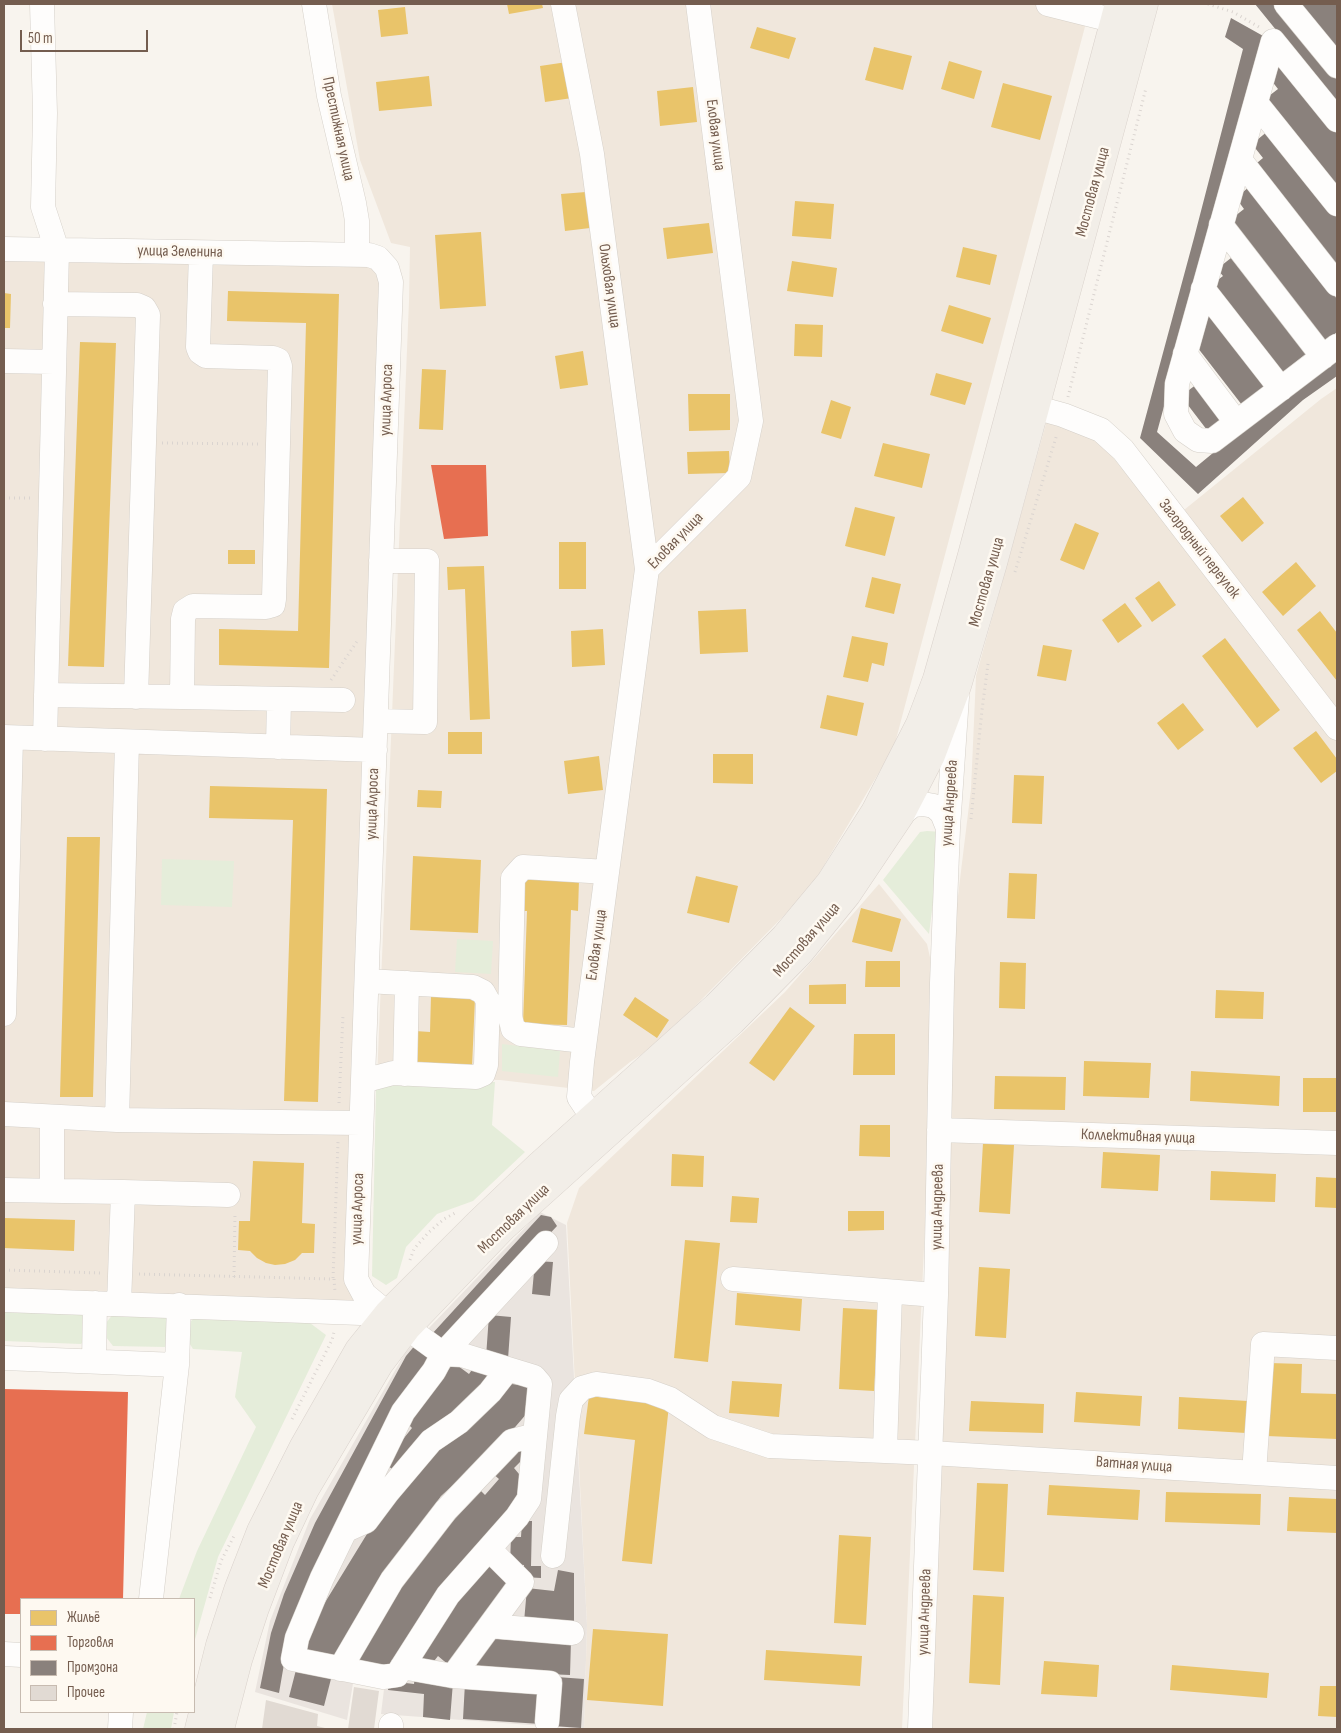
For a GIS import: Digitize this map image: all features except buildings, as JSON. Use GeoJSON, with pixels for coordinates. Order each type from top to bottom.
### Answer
{"type":"FeatureCollection","features":[{"type":"Feature","properties":{"kind":"main road","name":"Мостовая улица"},"geometry":{"type":"LineString","coordinates":[[199,1729],[220,1645],[238,1590],[261,1531],[288,1476],[359,1350],[398,1320],[732,1021],[800,953],[847,894],[900,815],[931,755],[957,686],[993,563],[1034,407],[1129,14]]}},
{"type":"Feature","properties":{"kind":"main road","name":"Мостовая улица"},"geometry":{"type":"LineString","coordinates":[[220,1729],[238,1660],[280,1542],[305,1489],[379,1364],[398,1320],[484,1217],[716,1007],[785,937],[830,883],[875,812],[920,724],[937,679],[1129,14]]}},
{"type":"Feature","properties":{"kind":"street"},"geometry":{"type":"LineString","coordinates":[[42,4],[45,114],[43,207],[56,250],[45,739]]}},
{"type":"Feature","properties":{"kind":"street","name":"Престижная улица"},"geometry":{"type":"LineString","coordinates":[[314,4],[330,96],[356,212],[357,254]]}},
{"type":"Feature","properties":{"kind":"street","name":"Ольховая улица"},"geometry":{"type":"LineString","coordinates":[[564,4],[592,154],[647,569]]}},
{"type":"Feature","properties":{"kind":"street","name":"Еловая улица"},"geometry":{"type":"LineString","coordinates":[[593,1118],[579,1097],[584,1041],[647,569],[739,477],[751,421],[698,4]]}},
{"type":"Feature","properties":{"kind":"street"},"geometry":{"type":"LineString","coordinates":[[1048,4],[1129,14]]}},
{"type":"Feature","properties":{"kind":"street"},"geometry":{"type":"LineString","coordinates":[[1286,4],[1337,66]]}},
{"type":"Feature","properties":{"kind":"street"},"geometry":{"type":"LineString","coordinates":[[1221,226],[1330,352],[1212,441],[1198,440],[1185,431],[1176,414],[1177,384],[1203,289],[1273,41]]}},
{"type":"Feature","properties":{"kind":"street"},"geometry":{"type":"LineString","coordinates":[[1273,41],[1337,120]]}},
{"type":"Feature","properties":{"kind":"street"},"geometry":{"type":"LineString","coordinates":[[1256,103],[1337,204]]}},
{"type":"Feature","properties":{"kind":"street"},"geometry":{"type":"LineString","coordinates":[[1240,160],[1337,284]]}},
{"type":"Feature","properties":{"kind":"street","name":"улица Зеленина"},"geometry":{"type":"LineString","coordinates":[[4,249],[369,255],[378,258],[387,268],[391,282]]}},
{"type":"Feature","properties":{"kind":"street"},"geometry":{"type":"LineString","coordinates":[[182,697],[183,619],[185,611],[193,606],[266,607],[273,605],[274,599],[280,366],[278,360],[273,358],[206,356],[200,352],[198,346],[201,253]]}},
{"type":"Feature","properties":{"kind":"street","name":"улица Алроса"},"geometry":{"type":"LineString","coordinates":[[391,282],[356,1279],[364,1294],[443,1354]]}},
{"type":"Feature","properties":{"kind":"street"},"geometry":{"type":"LineString","coordinates":[[1203,289],[1281,389]]}},
{"type":"Feature","properties":{"kind":"street"},"geometry":{"type":"LineString","coordinates":[[55,304],[137,305],[144,308],[148,315],[136,696]]}},
{"type":"Feature","properties":{"kind":"street"},"geometry":{"type":"LineString","coordinates":[[1185,354],[1236,422]]}},
{"type":"Feature","properties":{"kind":"street"},"geometry":{"type":"LineString","coordinates":[[4,361],[54,362]]}},
{"type":"Feature","properties":{"kind":"street","name":"Загородный переулок"},"geometry":{"type":"LineString","coordinates":[[1034,407],[1063,415],[1101,430],[1123,450],[1337,728]]}},
{"type":"Feature","properties":{"kind":"street"},"geometry":{"type":"LineString","coordinates":[[376,721],[425,722],[427,561],[381,561]]}},
{"type":"Feature","properties":{"kind":"street","name":"улица Андреева"},"geometry":{"type":"LineString","coordinates":[[920,1729],[936,1295],[942,984],[948,828],[957,686]]}},
{"type":"Feature","properties":{"kind":"street"},"geometry":{"type":"LineString","coordinates":[[46,695],[343,700]]}},
{"type":"Feature","properties":{"kind":"street"},"geometry":{"type":"LineString","coordinates":[[278,747],[279,699]]}},
{"type":"Feature","properties":{"kind":"street"},"geometry":{"type":"LineString","coordinates":[[4,1014],[8,738],[375,750]]}},
{"type":"Feature","properties":{"kind":"street"},"geometry":{"type":"LineString","coordinates":[[117,1120],[127,742]]}},
{"type":"Feature","properties":{"kind":"street"},"geometry":{"type":"LineString","coordinates":[[900,815],[913,805],[934,806],[942,813],[948,828]]}},
{"type":"Feature","properties":{"kind":"street"},"geometry":{"type":"LineString","coordinates":[[584,1041],[521,1034],[513,1029],[510,1016],[513,878],[523,867],[607,872]]}},
{"type":"Feature","properties":{"kind":"street"},"geometry":{"type":"LineString","coordinates":[[363,1080],[393,1073],[476,1077],[483,1074],[486,1065],[487,1048],[488,1001],[482,992],[473,986],[367,981]]}},
{"type":"Feature","properties":{"kind":"street"},"geometry":{"type":"LineString","coordinates":[[405,1074],[407,983]]}},
{"type":"Feature","properties":{"kind":"street"},"geometry":{"type":"LineString","coordinates":[[4,1114],[117,1120],[361,1123]]}},
{"type":"Feature","properties":{"kind":"street"},"geometry":{"type":"LineString","coordinates":[[52,1117],[52,1191]]}},
{"type":"Feature","properties":{"kind":"street","name":"Коллективная улица"},"geometry":{"type":"LineString","coordinates":[[939,1130],[1337,1143]]}},
{"type":"Feature","properties":{"kind":"street"},"geometry":{"type":"LineString","coordinates":[[4,1190],[228,1195]]}},
{"type":"Feature","properties":{"kind":"street"},"geometry":{"type":"LineString","coordinates":[[119,1304],[123,1192]]}},
{"type":"Feature","properties":{"kind":"street"},"geometry":{"type":"LineString","coordinates":[[443,1354],[462,1355],[534,1377],[540,1384],[528,1499],[517,1517],[448,1595],[397,1675],[383,1677],[293,1659],[297,1638],[322,1578],[403,1412],[434,1372],[443,1354],[546,1243]]}},
{"type":"Feature","properties":{"kind":"street"},"geometry":{"type":"LineString","coordinates":[[732,1279],[890,1293],[936,1295]]}},
{"type":"Feature","properties":{"kind":"street"},"geometry":{"type":"LineString","coordinates":[[885,1450],[890,1293]]}},
{"type":"Feature","properties":{"kind":"street"},"geometry":{"type":"LineString","coordinates":[[4,1300],[179,1306],[398,1320]]}},
{"type":"Feature","properties":{"kind":"street"},"geometry":{"type":"LineString","coordinates":[[94,1361],[95,1303]]}},
{"type":"Feature","properties":{"kind":"street"},"geometry":{"type":"LineString","coordinates":[[151,1598],[176,1364],[179,1306]]}},
{"type":"Feature","properties":{"kind":"street"},"geometry":{"type":"LineString","coordinates":[[1254,1473],[1263,1344],[1337,1348]]}},
{"type":"Feature","properties":{"kind":"street"},"geometry":{"type":"LineString","coordinates":[[4,1358],[176,1364]]}},
{"type":"Feature","properties":{"kind":"street"},"geometry":{"type":"LineString","coordinates":[[345,1530],[366,1521],[387,1493],[432,1441],[458,1422],[490,1392],[508,1369]]}},
{"type":"Feature","properties":{"kind":"street","name":"Ватная улица"},"geometry":{"type":"LineString","coordinates":[[554,1556],[571,1400],[582,1388],[596,1384],[648,1391],[670,1399],[713,1427],[770,1446],[885,1450],[1337,1478]]}},
{"type":"Feature","properties":{"kind":"street"},"geometry":{"type":"LineString","coordinates":[[340,1669],[392,1580],[446,1510],[512,1441],[535,1435]]}},
{"type":"Feature","properties":{"kind":"street"},"geometry":{"type":"LineString","coordinates":[[453,1676],[522,1582],[489,1549]]}},
{"type":"Feature","properties":{"kind":"street"},"geometry":{"type":"LineString","coordinates":[[490,1626],[572,1633]]}},
{"type":"Feature","properties":{"kind":"street"},"geometry":{"type":"LineString","coordinates":[[4,1654],[20,1655]]}},
{"type":"Feature","properties":{"kind":"street"},"geometry":{"type":"LineString","coordinates":[[402,1667],[453,1676],[550,1683],[547,1722]]}},
{"type":"Feature","properties":{"kind":"street"},"geometry":{"type":"LineString","coordinates":[[120,1729],[121,1713]]}},
{"type":"Feature","properties":{"kind":"path"},"geometry":{"type":"LineString","coordinates":[[1208,4],[1233,12],[1262,29],[1273,41]]}},
{"type":"Feature","properties":{"kind":"path"},"geometry":{"type":"LineString","coordinates":[[1014,575],[1063,415],[1147,84]]}},
{"type":"Feature","properties":{"kind":"path"},"geometry":{"type":"LineString","coordinates":[[144,443],[260,444],[260,458],[278,459]]}},
{"type":"Feature","properties":{"kind":"path"},"geometry":{"type":"LineString","coordinates":[[4,498],[51,499]]}},
{"type":"Feature","properties":{"kind":"path"},"geometry":{"type":"LineString","coordinates":[[317,699],[361,636]]}},
{"type":"Feature","properties":{"kind":"path"},"geometry":{"type":"LineString","coordinates":[[948,828],[962,829],[970,822],[989,660]]}},
{"type":"Feature","properties":{"kind":"path"},"geometry":{"type":"LineString","coordinates":[[228,1195],[235,1206],[234,1277]]}},
{"type":"Feature","properties":{"kind":"path"},"geometry":{"type":"LineString","coordinates":[[4,1270],[333,1279]]}},
{"type":"Feature","properties":{"kind":"path"},"geometry":{"type":"LineString","coordinates":[[174,1729],[177,1713]]}},
{"type":"Feature","properties":{"kind":"shaded area"},"geometry":{"type":"Polygon","coordinates":[[[332,4],[1091,4],[894,747],[810,889],[659,1043],[630,1062],[594,1091],[500,1080],[377,1079],[410,247],[391,243],[360,160],[332,4]]]}},
{"type":"Feature","properties":{"kind":"shaded area"},"geometry":{"type":"Polygon","coordinates":[[[4,249],[201,253],[387,268],[356,1279],[388,1314],[4,1300],[4,249]]]}},
{"type":"Feature","properties":{"kind":"shaded area"},"geometry":{"type":"Polygon","coordinates":[[[1337,388],[1337,719],[1179,514],[1337,388]]]}},
{"type":"Feature","properties":{"kind":"shaded area"},"geometry":{"type":"Polygon","coordinates":[[[1047,420],[1093,433],[1337,733],[1337,1729],[932,1729],[947,986],[971,789],[976,676],[1047,420]]]}},
{"type":"Feature","properties":{"kind":"shaded area"},"geometry":{"type":"Polygon","coordinates":[[[879,884],[927,944],[936,984],[902,1729],[584,1729],[587,1625],[567,1223],[579,1188],[785,992],[879,884]]]}},
{"type":"Feature","properties":{"kind":"shaded area"},"geometry":{"type":"Polygon","coordinates":[[[540,1212],[566,1225],[587,1625],[584,1729],[381,1714],[385,1681],[354,1677],[347,1720],[255,1692],[270,1621],[310,1519],[405,1353],[540,1212]]]}},
{"type":"Feature","properties":{"kind":"green space"},"geometry":{"type":"Polygon","coordinates":[[[920,832],[942,832],[929,934],[883,880],[920,832]]]}},
{"type":"Feature","properties":{"kind":"green space"},"geometry":{"type":"Polygon","coordinates":[[[162,859],[234,861],[232,907],[161,905],[162,859]]]}},
{"type":"Feature","properties":{"kind":"green space"},"geometry":{"type":"Polygon","coordinates":[[[457,939],[493,941],[491,974],[455,972],[457,939]]]}},
{"type":"Feature","properties":{"kind":"green space"},"geometry":{"type":"Polygon","coordinates":[[[502,1044],[560,1051],[558,1077],[502,1071],[502,1044]]]}},
{"type":"Feature","properties":{"kind":"green space"},"geometry":{"type":"Polygon","coordinates":[[[382,1082],[495,1082],[492,1125],[525,1152],[473,1201],[437,1214],[406,1247],[397,1278],[386,1285],[372,1276],[376,1089],[382,1082]]]}},
{"type":"Feature","properties":{"kind":"green space"},"geometry":{"type":"Polygon","coordinates":[[[4,1310],[83,1313],[88,1337],[81,1344],[4,1341],[4,1310]]]}},
{"type":"Feature","properties":{"kind":"green space"},"geometry":{"type":"Polygon","coordinates":[[[113,1314],[168,1316],[172,1342],[165,1347],[113,1346],[106,1337],[106,1323],[113,1314]]]}},
{"type":"Feature","properties":{"kind":"green space"},"geometry":{"type":"Polygon","coordinates":[[[195,1317],[306,1320],[326,1335],[218,1557],[195,1639],[195,1598],[179,1598],[197,1551],[256,1427],[235,1397],[242,1352],[193,1349],[188,1341],[188,1324],[195,1317]]]}},
{"type":"Feature","properties":{"kind":"green space"},"geometry":{"type":"Polygon","coordinates":[[[147,1713],[174,1713],[171,1729],[143,1729],[147,1713]]]}}]}
